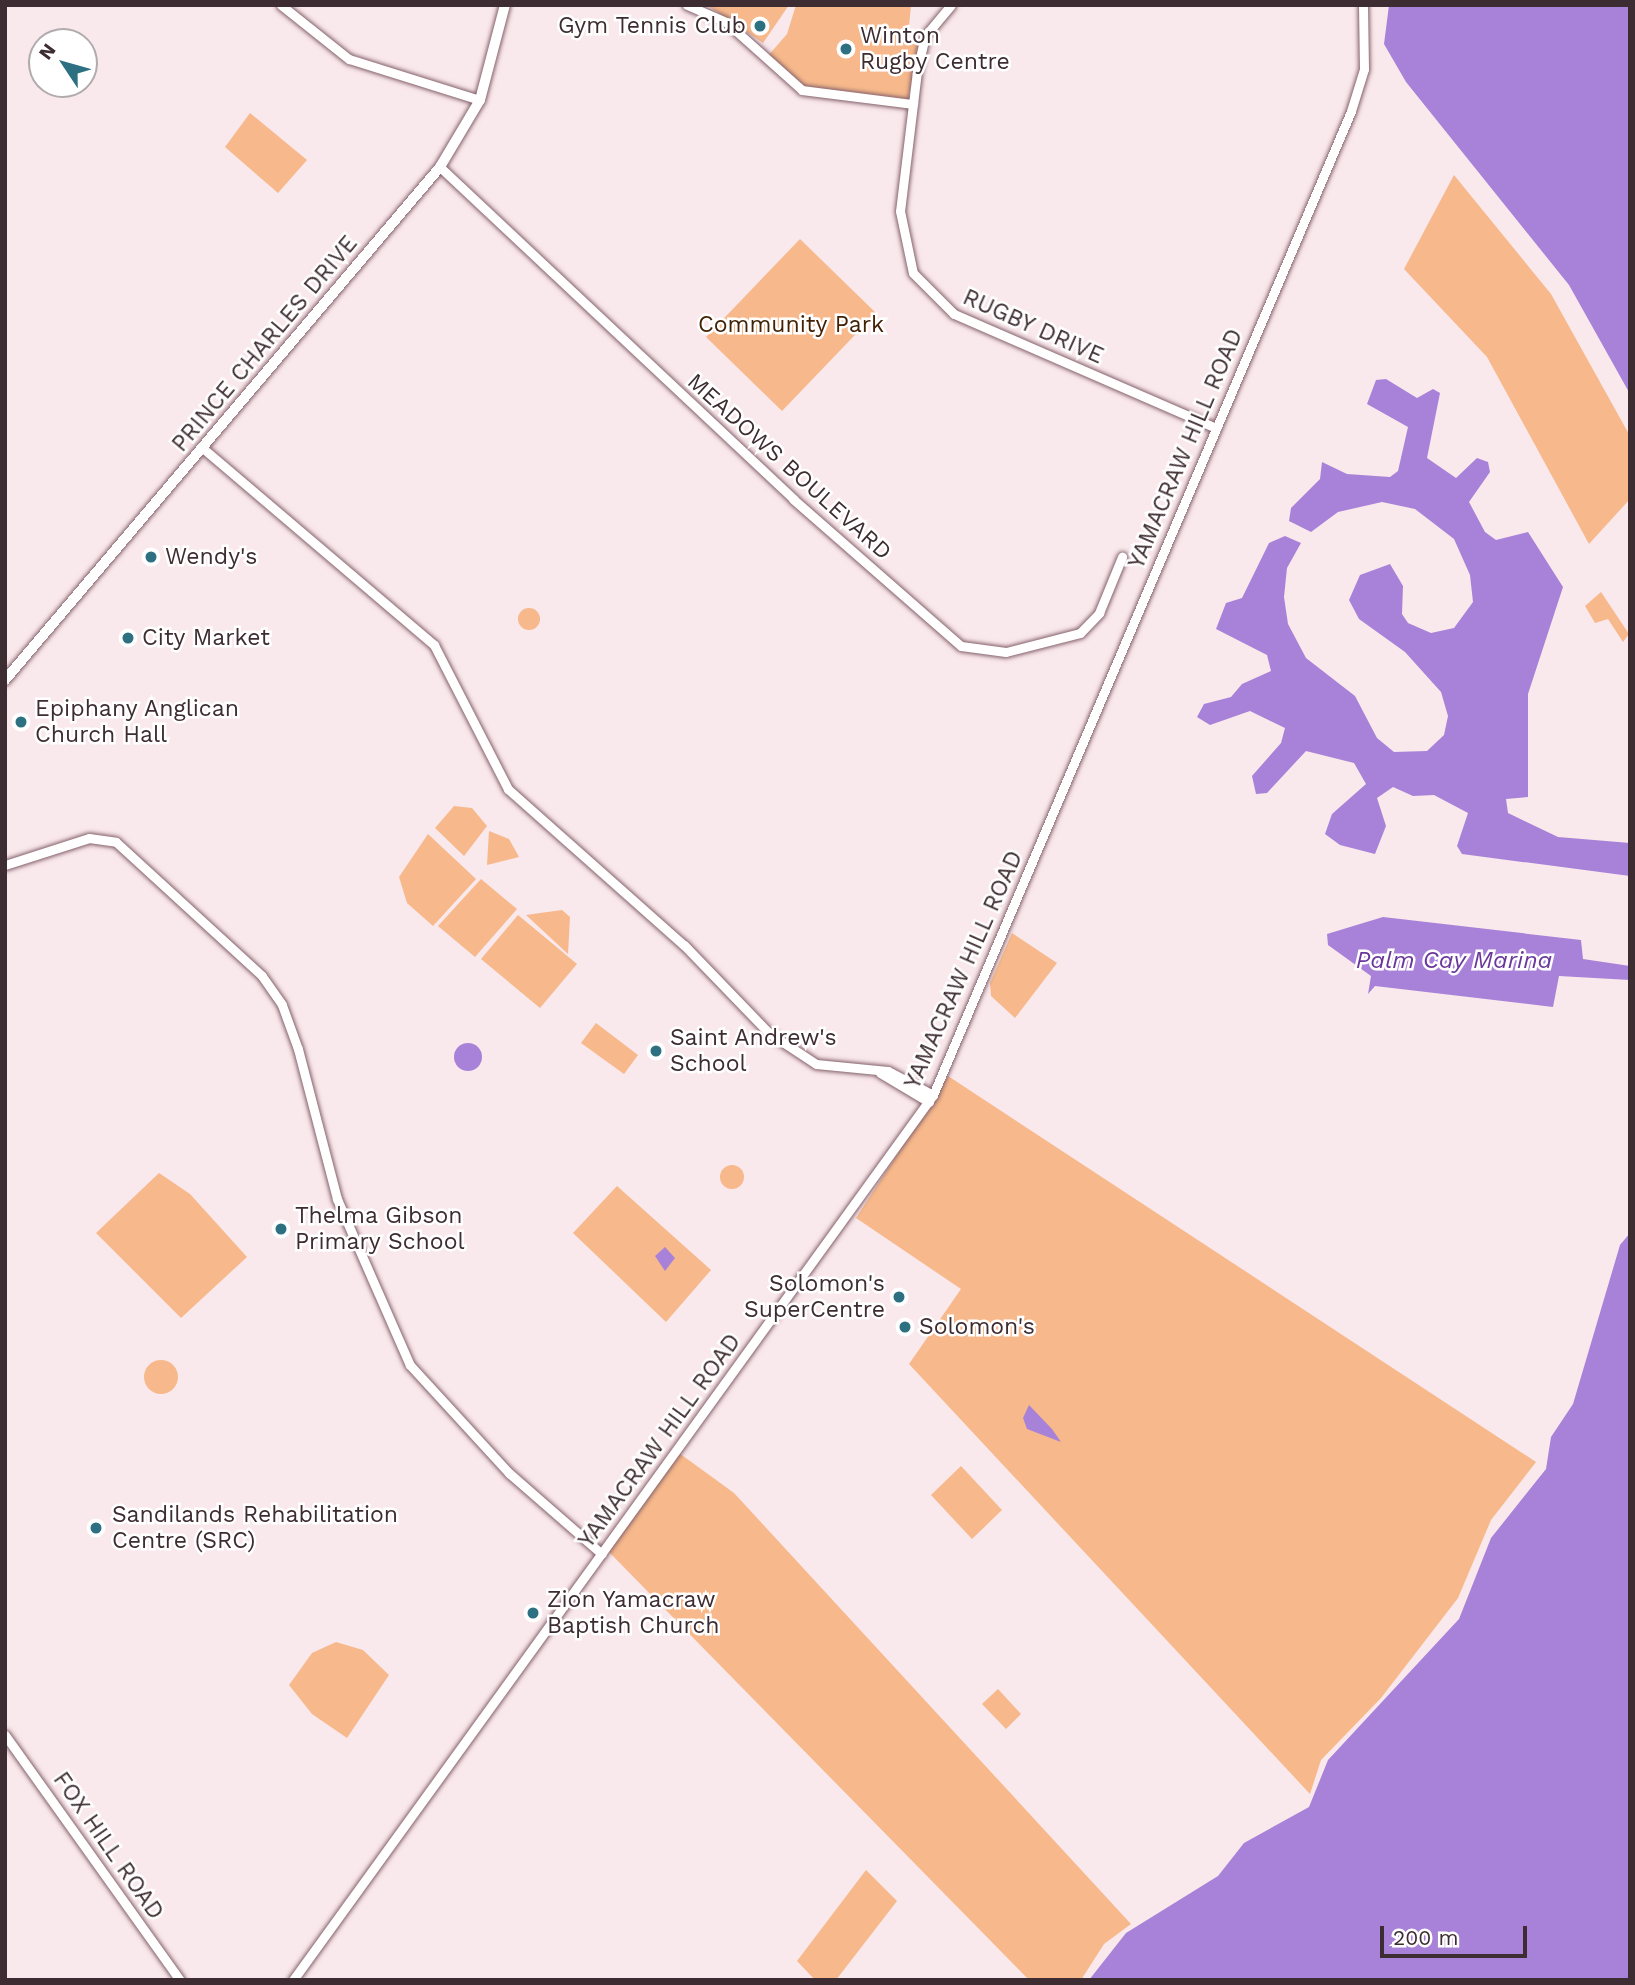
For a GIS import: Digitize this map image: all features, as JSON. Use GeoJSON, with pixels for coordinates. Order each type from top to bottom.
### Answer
{"type":"FeatureCollection","features":[{"type":"Feature","properties":{"kind":"highway","name":"PRINCE CHARLES DRIVE"},"geometry":{"type":"LineString","coordinates":[[5,680],[205,450],[440,167],[480,100],[505,5]]}},
{"type":"Feature","properties":{"kind":"street"},"geometry":{"type":"LineString","coordinates":[[281,5],[349,60],[480,100]]}},
{"type":"Feature","properties":{"kind":"street"},"geometry":{"type":"LineString","coordinates":[[687,5],[726,22],[802,90],[913,104]]}},
{"type":"Feature","properties":{"kind":"street","name":"RUGBY DRIVE"},"geometry":{"type":"LineString","coordinates":[[951,5],[923,40],[913,104],[900,228],[908,262],[932,298],[959,317],[1216,428]]}},
{"type":"Feature","properties":{"kind":"street","name":"YAMACRAW HILL ROAD"},"geometry":{"type":"LineString","coordinates":[[293,1980],[931,1098],[1357,95],[1364,69],[1363,5]]}},
{"type":"Feature","properties":{"kind":"street","name":"MEADOWS BOULEVARD"},"geometry":{"type":"LineString","coordinates":[[440,167],[793,499],[965,649],[1006,652],[1083,631],[1099,613],[1122,557]]}},
{"type":"Feature","properties":{"kind":"street"},"geometry":{"type":"LineString","coordinates":[[205,450],[435,645],[509,789],[540,821],[684,945],[792,1051],[822,1066],[897,1074],[931,1098]]}},
{"type":"Feature","properties":{"kind":"street"},"geometry":{"type":"LineString","coordinates":[[5,865],[89,838],[116,842],[262,976],[282,1005],[298,1049],[337,1199],[410,1365],[567,1529],[599,1557]]}},
{"type":"Feature","properties":{"kind":"street","name":"FOX HILL ROAD"},"geometry":{"type":"LineString","coordinates":[[5,1735],[180,1980]]}},
{"type":"Feature","properties":{"kind":"green space","name":"Gym Tennis Club"},"geometry":{"type":"Polygon","coordinates":[[[707,5],[789,5],[763,43],[707,5]]]}},
{"type":"Feature","properties":{"kind":"green space","name":"Winton Rugby Centre"},"geometry":{"type":"Polygon","coordinates":[[[796,5],[911,5],[908,37],[920,39],[908,100],[801,86],[767,57],[787,34],[796,5]]]}},
{"type":"Feature","properties":{"kind":"green space"},"geometry":{"type":"Polygon","coordinates":[[[250,113],[307,160],[278,193],[225,147],[250,113]]]}},
{"type":"Feature","properties":{"kind":"green space"},"geometry":{"type":"Polygon","coordinates":[[[1454,175],[1551,294],[1630,436],[1630,499],[1589,544],[1487,357],[1404,269],[1454,175]]]}},
{"type":"Feature","properties":{"kind":"green space","name":"Community Park"},"geometry":{"type":"Polygon","coordinates":[[[800,239],[876,313],[782,411],[706,337],[800,239]]]}},
{"type":"Feature","properties":{"kind":"green space"},"geometry":{"type":"Polygon","coordinates":[[[1601,592],[1629,634],[1623,642],[1608,619],[1595,623],[1585,606],[1601,592]]]}},
{"type":"Feature","properties":{"kind":"green space"},"geometry":{"type":"Polygon","coordinates":[[[529,608],[537,611],[540,619],[537,627],[529,630],[521,627],[518,619],[521,611],[529,608]]]}},
{"type":"Feature","properties":{"kind":"green space"},"geometry":{"type":"Polygon","coordinates":[[[454,806],[472,808],[487,826],[464,856],[435,828],[454,806]]]}},
{"type":"Feature","properties":{"kind":"green space"},"geometry":{"type":"Polygon","coordinates":[[[489,831],[509,839],[519,857],[487,865],[489,831]]]}},
{"type":"Feature","properties":{"kind":"green space"},"geometry":{"type":"Polygon","coordinates":[[[428,834],[476,879],[433,926],[407,903],[399,877],[428,834]]]}},
{"type":"Feature","properties":{"kind":"green space"},"geometry":{"type":"Polygon","coordinates":[[[481,879],[517,909],[475,957],[438,926],[481,879]]]}},
{"type":"Feature","properties":{"kind":"green space"},"geometry":{"type":"Polygon","coordinates":[[[562,910],[570,917],[568,954],[526,915],[562,910]]]}},
{"type":"Feature","properties":{"kind":"green space"},"geometry":{"type":"Polygon","coordinates":[[[518,915],[577,964],[540,1008],[481,959],[518,915]]]}},
{"type":"Feature","properties":{"kind":"green space"},"geometry":{"type":"Polygon","coordinates":[[[1012,933],[1057,963],[1015,1018],[991,996],[990,983],[1012,933]]]}},
{"type":"Feature","properties":{"kind":"green space"},"geometry":{"type":"Polygon","coordinates":[[[596,1023],[638,1055],[624,1074],[581,1043],[596,1023]]]}},
{"type":"Feature","properties":{"kind":"green space"},"geometry":{"type":"Polygon","coordinates":[[[948,1076],[1536,1462],[1491,1520],[1458,1598],[1381,1698],[1321,1760],[1310,1794],[909,1364],[961,1289],[856,1218],[948,1076]]]}},
{"type":"Feature","properties":{"kind":"green space"},"geometry":{"type":"Polygon","coordinates":[[[732,1165],[741,1168],[744,1177],[741,1186],[732,1189],[723,1186],[720,1177],[723,1168],[732,1165]]]}},
{"type":"Feature","properties":{"kind":"green space"},"geometry":{"type":"Polygon","coordinates":[[[159,1173],[190,1194],[247,1257],[181,1318],[96,1233],[159,1173]]]}},
{"type":"Feature","properties":{"kind":"green space"},"geometry":{"type":"Polygon","coordinates":[[[617,1186],[711,1270],[666,1322],[573,1233],[617,1186]]]}},
{"type":"Feature","properties":{"kind":"green space"},"geometry":{"type":"Polygon","coordinates":[[[161,1360],[173,1365],[178,1377],[173,1389],[161,1394],[149,1389],[144,1377],[149,1365],[161,1360]]]}},
{"type":"Feature","properties":{"kind":"green space"},"geometry":{"type":"Polygon","coordinates":[[[679,1453],[734,1493],[1131,1924],[1104,1944],[1081,1980],[1029,1980],[608,1551],[679,1453]]]}},
{"type":"Feature","properties":{"kind":"green space"},"geometry":{"type":"Polygon","coordinates":[[[961,1466],[1002,1510],[972,1539],[931,1495],[961,1466]]]}},
{"type":"Feature","properties":{"kind":"green space"},"geometry":{"type":"Polygon","coordinates":[[[336,1642],[363,1650],[389,1675],[347,1738],[312,1714],[289,1685],[312,1653],[336,1642]]]}},
{"type":"Feature","properties":{"kind":"green space"},"geometry":{"type":"Polygon","coordinates":[[[998,1689],[1021,1714],[1006,1729],[982,1704],[998,1689]]]}},
{"type":"Feature","properties":{"kind":"green space"},"geometry":{"type":"Polygon","coordinates":[[[866,1870],[897,1901],[836,1980],[815,1980],[797,1961],[866,1870]]]}},
{"type":"Feature","properties":{"kind":"water"},"geometry":{"type":"Polygon","coordinates":[[[1389,5],[1630,5],[1630,394],[1569,285],[1406,82],[1384,44],[1389,5]]]}},
{"type":"Feature","properties":{"kind":"water"},"geometry":{"type":"Polygon","coordinates":[[[1386,379],[1417,398],[1433,389],[1440,393],[1427,458],[1456,478],[1477,458],[1488,462],[1490,472],[1469,502],[1485,532],[1496,540],[1528,532],[1563,587],[1528,694],[1528,797],[1506,799],[1508,813],[1558,837],[1630,843],[1630,876],[1462,854],[1457,846],[1468,813],[1434,795],[1413,796],[1393,787],[1377,798],[1386,826],[1375,854],[1340,845],[1325,834],[1332,814],[1366,784],[1354,763],[1306,751],[1267,793],[1256,794],[1252,776],[1281,743],[1285,728],[1250,711],[1210,725],[1197,717],[1204,704],[1231,697],[1242,684],[1271,671],[1267,655],[1216,629],[1226,603],[1242,598],[1269,543],[1285,536],[1301,543],[1287,568],[1284,597],[1288,624],[1306,658],[1355,696],[1377,738],[1394,752],[1427,751],[1444,735],[1448,716],[1441,692],[1405,652],[1359,619],[1349,600],[1360,575],[1390,564],[1403,586],[1402,614],[1408,623],[1431,633],[1454,628],[1473,602],[1470,575],[1454,539],[1415,509],[1382,502],[1338,512],[1311,532],[1289,521],[1291,508],[1320,479],[1322,462],[1347,474],[1390,477],[1398,471],[1408,427],[1367,404],[1376,380],[1386,379]]]}},
{"type":"Feature","properties":{"kind":"water","name":"Palm Cay Marina"},"geometry":{"type":"Polygon","coordinates":[[[1383,917],[1581,940],[1583,959],[1630,966],[1630,980],[1559,976],[1553,1007],[1375,986],[1368,994],[1371,976],[1328,945],[1327,934],[1383,917]]]}},
{"type":"Feature","properties":{"kind":"water"},"geometry":{"type":"Polygon","coordinates":[[[468,1043],[478,1047],[482,1057],[478,1067],[468,1071],[458,1067],[454,1057],[458,1047],[468,1043]]]}},
{"type":"Feature","properties":{"kind":"water"},"geometry":{"type":"Polygon","coordinates":[[[1630,1233],[1630,1980],[1089,1980],[1126,1933],[1218,1876],[1244,1843],[1309,1807],[1328,1760],[1459,1619],[1491,1538],[1546,1469],[1551,1437],[1573,1404],[1620,1245],[1630,1233]]]}},
{"type":"Feature","properties":{"kind":"water"},"geometry":{"type":"Polygon","coordinates":[[[665,1247],[675,1258],[665,1271],[655,1256],[665,1247]]]}},
{"type":"Feature","properties":{"kind":"water"},"geometry":{"type":"Polygon","coordinates":[[[1029,1405],[1061,1442],[1027,1429],[1023,1418],[1029,1405]]]}},
{"type":"Feature","properties":{"kind":"place","name":"Gym Tennis Club"},"geometry":{"type":"Point","coordinates":[760,26]}},
{"type":"Feature","properties":{"kind":"place","name":"Winton Rugby Centre"},"geometry":{"type":"Point","coordinates":[846,49]}},
{"type":"Feature","properties":{"kind":"place","name":"Wendy's"},"geometry":{"type":"Point","coordinates":[151,557]}},
{"type":"Feature","properties":{"kind":"place","name":"City Market"},"geometry":{"type":"Point","coordinates":[128,638]}},
{"type":"Feature","properties":{"kind":"place","name":"Epiphany Anglican Church Hall"},"geometry":{"type":"Point","coordinates":[21,722]}},
{"type":"Feature","properties":{"kind":"place","name":"Saint Andrew's School"},"geometry":{"type":"Point","coordinates":[656,1051]}},
{"type":"Feature","properties":{"kind":"place","name":"Thelma Gibson Primary School"},"geometry":{"type":"Point","coordinates":[281,1229]}},
{"type":"Feature","properties":{"kind":"place","name":"Solomon's SuperCentre"},"geometry":{"type":"Point","coordinates":[899,1297]}},
{"type":"Feature","properties":{"kind":"place","name":"Solomon's"},"geometry":{"type":"Point","coordinates":[905,1327]}},
{"type":"Feature","properties":{"kind":"place","name":"Sandilands Rehabilitation Centre (SRC)"},"geometry":{"type":"Point","coordinates":[96,1528]}},
{"type":"Feature","properties":{"kind":"place","name":"Zion Yamacraw Baptish Church"},"geometry":{"type":"Point","coordinates":[533,1613]}}]}
